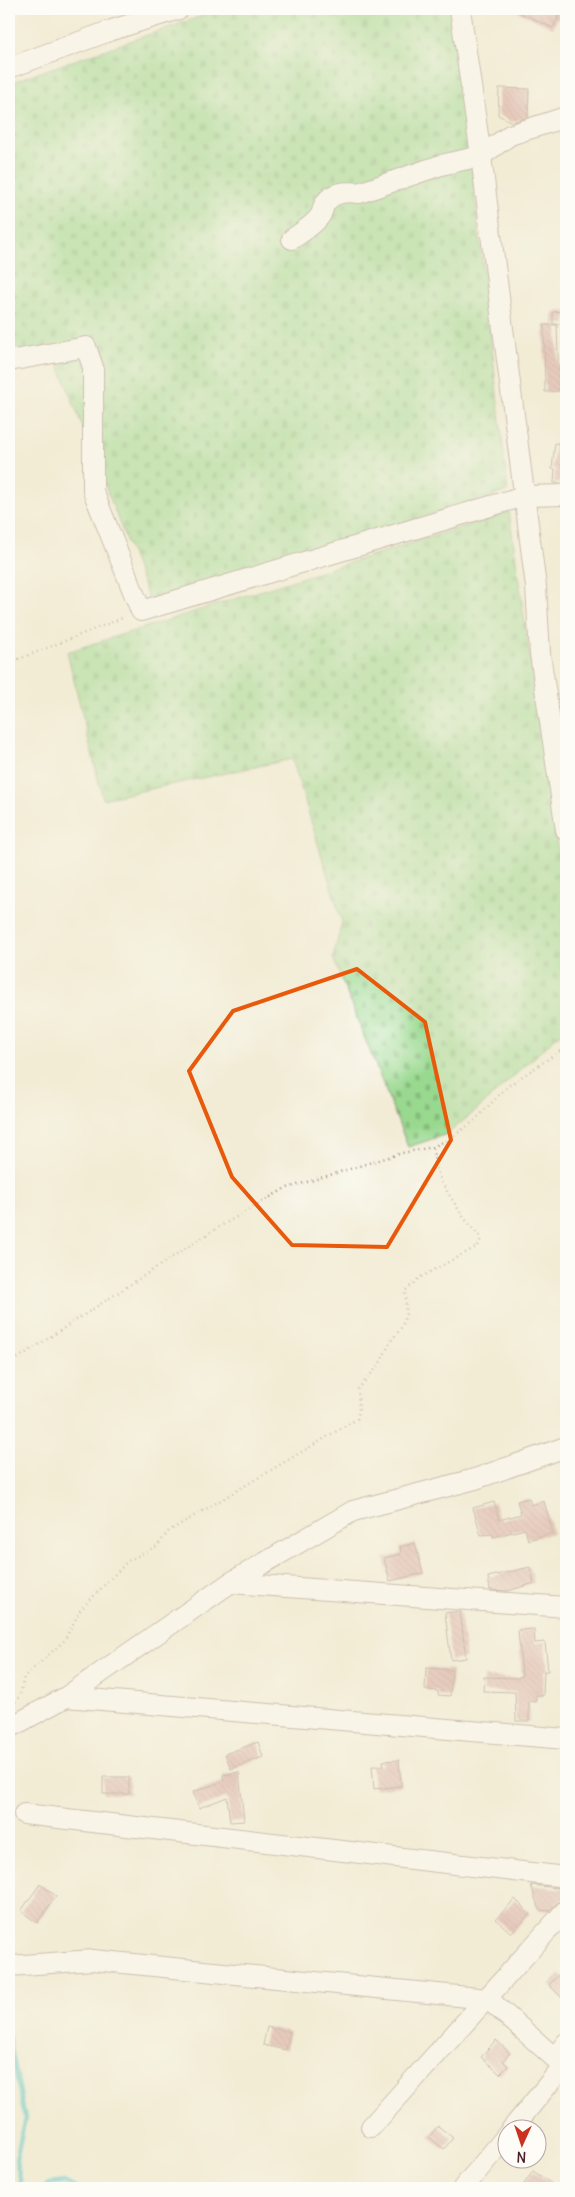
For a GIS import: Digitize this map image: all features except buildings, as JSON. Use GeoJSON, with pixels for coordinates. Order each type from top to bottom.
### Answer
{"type":"FeatureCollection","features":[{"type":"Feature","properties":{"kind":"street"},"geometry":{"type":"LineString","coordinates":[[112,30],[121,9]]}},
{"type":"Feature","properties":{"kind":"street"},"geometry":{"type":"LineString","coordinates":[[9,68],[112,30],[180,9]]}},
{"type":"Feature","properties":{"kind":"street"},"geometry":{"type":"LineString","coordinates":[[460,9],[481,156],[536,587],[540,654],[566,826]]}},
{"type":"Feature","properties":{"kind":"street"},"geometry":{"type":"LineString","coordinates":[[292,239],[311,226],[321,216],[325,204],[332,196],[350,192],[359,193],[441,165],[481,156],[510,135],[566,117]]}},
{"type":"Feature","properties":{"kind":"street"},"geometry":{"type":"LineString","coordinates":[[9,361],[86,347],[94,366],[93,491],[140,611],[524,496],[566,495]]}},
{"type":"Feature","properties":{"kind":"street"},"geometry":{"type":"LineString","coordinates":[[9,1728],[66,1697],[230,1584],[353,1511],[475,1478],[566,1447]]}},
{"type":"Feature","properties":{"kind":"street"},"geometry":{"type":"LineString","coordinates":[[230,1584],[566,1607]]}},
{"type":"Feature","properties":{"kind":"street"},"geometry":{"type":"LineString","coordinates":[[66,1697],[566,1739]]}},
{"type":"Feature","properties":{"kind":"street"},"geometry":{"type":"LineString","coordinates":[[24,1814],[566,1876]]}},
{"type":"Feature","properties":{"kind":"street"},"geometry":{"type":"LineString","coordinates":[[371,2127],[566,1910]]}},
{"type":"Feature","properties":{"kind":"street"},"geometry":{"type":"LineString","coordinates":[[9,1966],[92,1960],[488,1999],[563,2058],[518,2120]]}},
{"type":"Feature","properties":{"kind":"street"},"geometry":{"type":"LineString","coordinates":[[463,2188],[498,2146]]}},
{"type":"Feature","properties":{"kind":"path"},"geometry":{"type":"LineString","coordinates":[[9,663],[140,611]]}},
{"type":"Feature","properties":{"kind":"path"},"geometry":{"type":"LineString","coordinates":[[9,1364],[209,1233],[284,1189],[402,1154],[433,1147],[452,1137],[474,1122],[508,1086],[566,1047]]}},
{"type":"Feature","properties":{"kind":"path"},"geometry":{"type":"LineString","coordinates":[[9,1710],[20,1696],[24,1677],[64,1641],[81,1609],[128,1561],[157,1546],[169,1531],[357,1419],[359,1412],[358,1388],[379,1366],[391,1341],[402,1328],[406,1313],[405,1291],[419,1278],[478,1246],[480,1241],[479,1236],[464,1218],[441,1182],[435,1165],[433,1147]]}},
{"type":"Feature","properties":{"kind":"highlighted area"},"geometry":{"type":"Polygon","coordinates":[[[357,969],[425,1022],[451,1140],[387,1247],[292,1245],[232,1177],[189,1071],[233,1011],[357,969]]]}},
{"type":"Feature","properties":{"kind":"green space"},"geometry":{"type":"Polygon","coordinates":[[[222,9],[454,9],[508,491],[149,600],[52,347],[9,358],[9,83],[222,9]]]}},
{"type":"Feature","properties":{"kind":"green space"},"geometry":{"type":"Polygon","coordinates":[[[509,512],[566,908],[566,1028],[478,1109],[447,1134],[408,1147],[333,958],[342,922],[292,759],[103,799],[67,652],[509,512]]]}},
{"type":"Feature","properties":{"kind":"waterway"},"geometry":{"type":"LineString","coordinates":[[9,2038],[25,2118],[16,2160],[22,2188]]}},
{"type":"Feature","properties":{"kind":"waterway"},"geometry":{"type":"LineString","coordinates":[[44,2188],[48,2184],[64,2182],[76,2188]]}}]}
